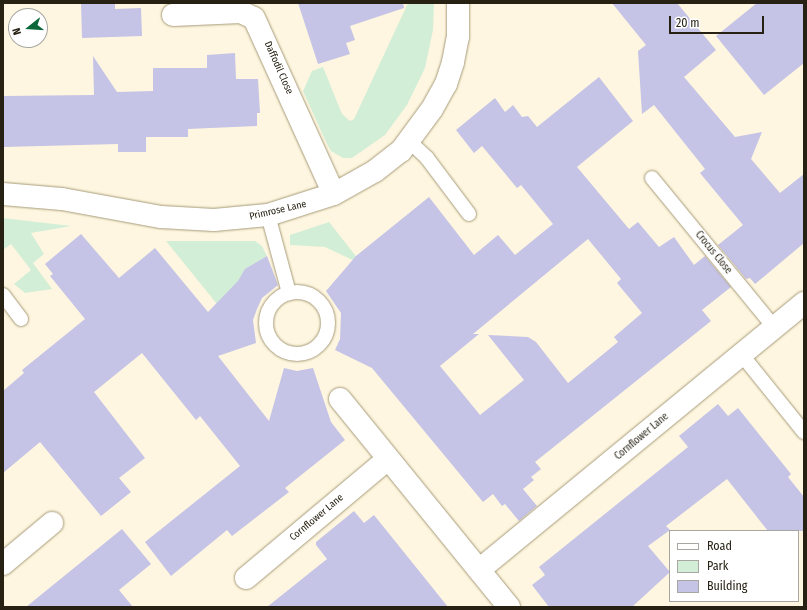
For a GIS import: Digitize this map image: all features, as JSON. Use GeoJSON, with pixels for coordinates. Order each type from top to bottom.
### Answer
{"type":"FeatureCollection","features":[{"type":"Feature","properties":{"kind":"street","name":"Primrose Lane"},"geometry":{"type":"LineString","coordinates":[[3,194],[55,198],[185,219],[214,220],[268,215],[334,194],[375,171],[409,142],[432,110],[446,84],[458,36],[458,3]]}},
{"type":"Feature","properties":{"kind":"street","name":"Daffodil Close"},"geometry":{"type":"LineString","coordinates":[[173,15],[241,12],[254,18],[334,194]]}},
{"type":"Feature","properties":{"kind":"street","name":"Cornflower Lane"},"geometry":{"type":"LineString","coordinates":[[480,570],[774,327],[804,304]]}},
{"type":"Feature","properties":{"kind":"street"},"geometry":{"type":"LineString","coordinates":[[340,399],[509,607]]}},
{"type":"Feature","properties":{"kind":"street","name":"Cornflower Lane"},"geometry":{"type":"LineString","coordinates":[[246,578],[388,459]]}},
{"type":"Feature","properties":{"kind":"street"},"geometry":{"type":"LineString","coordinates":[[3,564],[52,523]]}},
{"type":"Feature","properties":{"kind":"lane"},"geometry":{"type":"LineString","coordinates":[[409,142],[427,158],[469,214]]}},
{"type":"Feature","properties":{"kind":"lane","name":"Crocus Close"},"geometry":{"type":"LineString","coordinates":[[652,178],[774,327]]}},
{"type":"Feature","properties":{"kind":"lane"},"geometry":{"type":"LineString","coordinates":[[268,215],[289,293]]}},
{"type":"Feature","properties":{"kind":"lane"},"geometry":{"type":"LineString","coordinates":[[301,292],[315,298],[326,313],[326,334],[318,347],[307,353],[288,353],[271,341],[267,331],[267,313],[271,306],[279,298],[289,293],[301,292]]}},
{"type":"Feature","properties":{"kind":"lane"},"geometry":{"type":"LineString","coordinates":[[3,296],[21,319]]}},
{"type":"Feature","properties":{"kind":"lane"},"geometry":{"type":"LineString","coordinates":[[742,355],[804,432]]}},
{"type":"Feature","properties":{"kind":"green space"},"geometry":{"type":"Polygon","coordinates":[[[408,3],[434,3],[433,30],[425,68],[407,105],[385,135],[352,158],[343,158],[331,151],[303,91],[312,71],[323,67],[342,114],[350,121],[354,119],[408,3]]]}},
{"type":"Feature","properties":{"kind":"green space"},"geometry":{"type":"Polygon","coordinates":[[[3,218],[71,226],[31,233],[44,254],[33,263],[52,289],[25,293],[14,284],[31,270],[11,244],[3,250],[3,218]]]}},
{"type":"Feature","properties":{"kind":"green space"},"geometry":{"type":"Polygon","coordinates":[[[329,222],[363,265],[325,247],[290,245],[290,235],[329,222]]]}},
{"type":"Feature","properties":{"kind":"green space"},"geometry":{"type":"Polygon","coordinates":[[[166,241],[255,241],[262,246],[267,256],[225,314],[166,241]]]}},
{"type":"Feature","properties":{"kind":"building"},"geometry":{"type":"Polygon","coordinates":[[[81,3],[115,3],[115,9],[141,8],[142,36],[82,38],[81,3]]]}},
{"type":"Feature","properties":{"kind":"building"},"geometry":{"type":"Polygon","coordinates":[[[298,3],[403,3],[404,8],[350,26],[355,40],[346,43],[350,54],[318,64],[298,3]]]}},
{"type":"Feature","properties":{"kind":"building"},"geometry":{"type":"Polygon","coordinates":[[[612,3],[677,3],[716,50],[684,77],[735,137],[762,132],[751,159],[780,193],[804,174],[804,243],[755,284],[750,278],[746,279],[718,245],[743,225],[700,173],[705,169],[654,105],[642,114],[638,51],[646,45],[612,3]]]}},
{"type":"Feature","properties":{"kind":"building"},"geometry":{"type":"Polygon","coordinates":[[[757,3],[804,3],[804,63],[764,95],[716,36],[757,3]]]}},
{"type":"Feature","properties":{"kind":"building"},"geometry":{"type":"Polygon","coordinates":[[[235,53],[236,79],[258,79],[260,113],[257,113],[257,126],[188,129],[188,137],[146,137],[146,152],[118,152],[118,144],[3,147],[3,96],[94,95],[93,56],[117,92],[153,91],[153,68],[207,68],[207,55],[235,53]]]}},
{"type":"Feature","properties":{"kind":"building"},"geometry":{"type":"Polygon","coordinates":[[[599,77],[633,121],[577,167],[629,229],[638,222],[659,247],[674,237],[694,265],[705,256],[731,287],[702,310],[711,321],[535,462],[541,469],[531,477],[534,480],[523,489],[537,506],[519,521],[505,504],[502,506],[493,494],[483,502],[372,368],[335,350],[340,339],[341,313],[326,291],[356,256],[429,197],[474,255],[498,235],[515,255],[553,224],[521,185],[517,188],[482,146],[474,153],[456,130],[495,98],[505,112],[513,105],[522,117],[528,116],[537,127],[599,77]],[[588,239],[473,334],[479,334],[440,366],[480,415],[524,380],[488,335],[528,337],[536,342],[568,383],[618,342],[614,337],[642,313],[617,283],[621,279],[588,239]]]}},
{"type":"Feature","properties":{"kind":"building"},"geometry":{"type":"Polygon","coordinates":[[[81,234],[119,278],[155,248],[208,312],[238,281],[245,269],[267,256],[278,285],[262,298],[257,309],[253,320],[256,343],[218,356],[269,421],[284,368],[297,371],[313,368],[331,422],[345,440],[285,488],[289,492],[232,536],[227,530],[171,576],[145,542],[240,466],[200,416],[196,420],[142,353],[94,392],[145,458],[119,478],[131,492],[101,516],[40,442],[3,473],[3,391],[24,373],[22,370],[85,319],[50,276],[53,274],[45,264],[81,234]]]}},
{"type":"Feature","properties":{"kind":"building"},"geometry":{"type":"Polygon","coordinates":[[[718,404],[728,416],[738,408],[791,474],[788,477],[804,497],[804,531],[767,530],[727,479],[666,526],[670,530],[648,546],[669,571],[669,573],[632,607],[549,607],[532,585],[545,575],[539,567],[688,447],[679,436],[718,404]]]}},
{"type":"Feature","properties":{"kind":"building"},"geometry":{"type":"Polygon","coordinates":[[[354,511],[364,523],[374,515],[448,607],[267,607],[327,559],[316,545],[316,542],[354,511]]]}},
{"type":"Feature","properties":{"kind":"building"},"geometry":{"type":"Polygon","coordinates":[[[122,529],[151,564],[119,590],[133,607],[26,607],[122,529]]]}}]}
